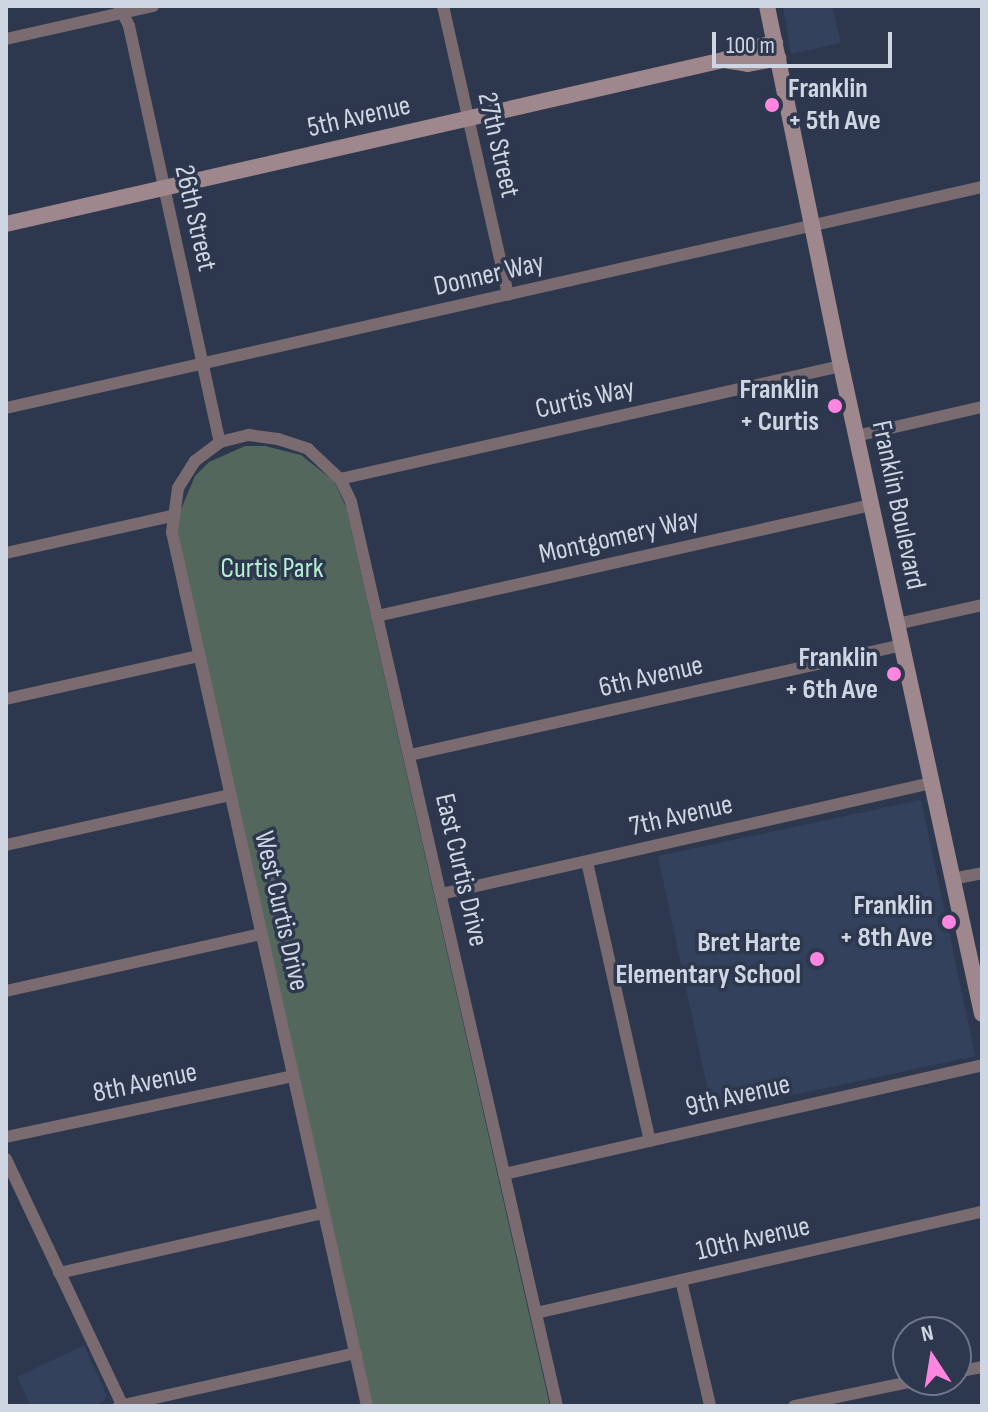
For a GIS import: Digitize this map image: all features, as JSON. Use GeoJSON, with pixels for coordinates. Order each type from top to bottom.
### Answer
{"type":"FeatureCollection","features":[{"type":"Feature","properties":{"kind":"main road","name":"Franklin Boulevard"},"geometry":{"type":"LineString","coordinates":[[767,6],[841,366],[982,1014]]}},
{"type":"Feature","properties":{"kind":"main road","name":"5th Avenue"},"geometry":{"type":"LineString","coordinates":[[6,224],[724,60],[744,50],[777,50]]}},
{"type":"Feature","properties":{"kind":"street"},"geometry":{"type":"LineString","coordinates":[[6,39],[121,9],[153,6]]}},
{"type":"Feature","properties":{"kind":"street","name":"27th Street"},"geometry":{"type":"LineString","coordinates":[[443,6],[508,295]]}},
{"type":"Feature","properties":{"kind":"street","name":"26th Street"},"geometry":{"type":"LineString","coordinates":[[121,9],[129,26],[220,442]]}},
{"type":"Feature","properties":{"kind":"street","name":"Donner Way"},"geometry":{"type":"LineString","coordinates":[[6,408],[982,187]]}},
{"type":"Feature","properties":{"kind":"street","name":"Curtis Way"},"geometry":{"type":"LineString","coordinates":[[340,479],[841,366]]}},
{"type":"Feature","properties":{"kind":"street"},"geometry":{"type":"LineString","coordinates":[[856,436],[982,407]]}},
{"type":"Feature","properties":{"kind":"street","name":"East Curtis Drive"},"geometry":{"type":"LineString","coordinates":[[220,442],[249,435],[308,449],[340,479],[351,502],[557,1406]]}},
{"type":"Feature","properties":{"kind":"street","name":"West Curtis Drive"},"geometry":{"type":"LineString","coordinates":[[220,442],[207,450],[185,474],[171,516],[173,542],[367,1406]]}},
{"type":"Feature","properties":{"kind":"street","name":"Montgomery Way"},"geometry":{"type":"LineString","coordinates":[[377,616],[871,505]]}},
{"type":"Feature","properties":{"kind":"street"},"geometry":{"type":"LineString","coordinates":[[6,553],[171,516]]}},
{"type":"Feature","properties":{"kind":"street"},"geometry":{"type":"LineString","coordinates":[[897,624],[982,605]]}},
{"type":"Feature","properties":{"kind":"street","name":"6th Avenue"},"geometry":{"type":"LineString","coordinates":[[410,755],[902,645]]}},
{"type":"Feature","properties":{"kind":"street"},"geometry":{"type":"LineString","coordinates":[[6,699],[199,656]]}},
{"type":"Feature","properties":{"kind":"street","name":"7th Avenue"},"geometry":{"type":"LineString","coordinates":[[441,894],[931,783]]}},
{"type":"Feature","properties":{"kind":"street"},"geometry":{"type":"LineString","coordinates":[[6,845],[230,795]]}},
{"type":"Feature","properties":{"kind":"street"},"geometry":{"type":"LineString","coordinates":[[587,862],[650,1141]]}},
{"type":"Feature","properties":{"kind":"street"},"geometry":{"type":"LineString","coordinates":[[952,879],[982,873]]}},
{"type":"Feature","properties":{"kind":"street"},"geometry":{"type":"LineString","coordinates":[[6,991],[262,934]]}},
{"type":"Feature","properties":{"kind":"street","name":"9th Avenue"},"geometry":{"type":"LineString","coordinates":[[504,1174],[982,1065]]}},
{"type":"Feature","properties":{"kind":"street","name":"8th Avenue"},"geometry":{"type":"LineString","coordinates":[[6,1137],[293,1076]]}},
{"type":"Feature","properties":{"kind":"street"},"geometry":{"type":"LineString","coordinates":[[6,1159],[121,1406],[356,1353]]}},
{"type":"Feature","properties":{"kind":"street","name":"10th Avenue"},"geometry":{"type":"LineString","coordinates":[[536,1313],[982,1212]]}},
{"type":"Feature","properties":{"kind":"street"},"geometry":{"type":"LineString","coordinates":[[59,1273],[324,1213]]}},
{"type":"Feature","properties":{"kind":"street"},"geometry":{"type":"LineString","coordinates":[[681,1280],[710,1406]]}},
{"type":"Feature","properties":{"kind":"street"},"geometry":{"type":"LineString","coordinates":[[794,1406],[892,1385]]}},
{"type":"Feature","properties":{"kind":"shaded area"},"geometry":{"type":"Polygon","coordinates":[[[783,6],[832,6],[841,43],[791,54],[783,6]]]}},
{"type":"Feature","properties":{"kind":"shaded area","name":"Bret Harte Elementary School"},"geometry":{"type":"Polygon","coordinates":[[[921,800],[975,1056],[712,1112],[658,856],[921,800]]]}},
{"type":"Feature","properties":{"kind":"shaded area"},"geometry":{"type":"Polygon","coordinates":[[[84,1345],[106,1394],[105,1400],[95,1406],[31,1406],[17,1377],[84,1345]]]}},
{"type":"Feature","properties":{"kind":"green space","name":"Curtis Park"},"geometry":{"type":"Polygon","coordinates":[[[245,446],[265,446],[301,455],[334,481],[346,507],[550,1406],[372,1406],[177,543],[176,521],[195,476],[209,462],[245,446]]]}},
{"type":"Feature","properties":{"kind":"place","name":"Franklin + 5th Ave"},"geometry":{"type":"Point","coordinates":[772,105]}},
{"type":"Feature","properties":{"kind":"place","name":"Franklin + Curtis"},"geometry":{"type":"Point","coordinates":[835,406]}},
{"type":"Feature","properties":{"kind":"place","name":"Franklin + 6th Ave"},"geometry":{"type":"Point","coordinates":[894,674]}},
{"type":"Feature","properties":{"kind":"place","name":"Franklin + 8th Ave"},"geometry":{"type":"Point","coordinates":[949,922]}},
{"type":"Feature","properties":{"kind":"place","name":"Bret Harte Elementary School"},"geometry":{"type":"Point","coordinates":[817,959]}}]}
